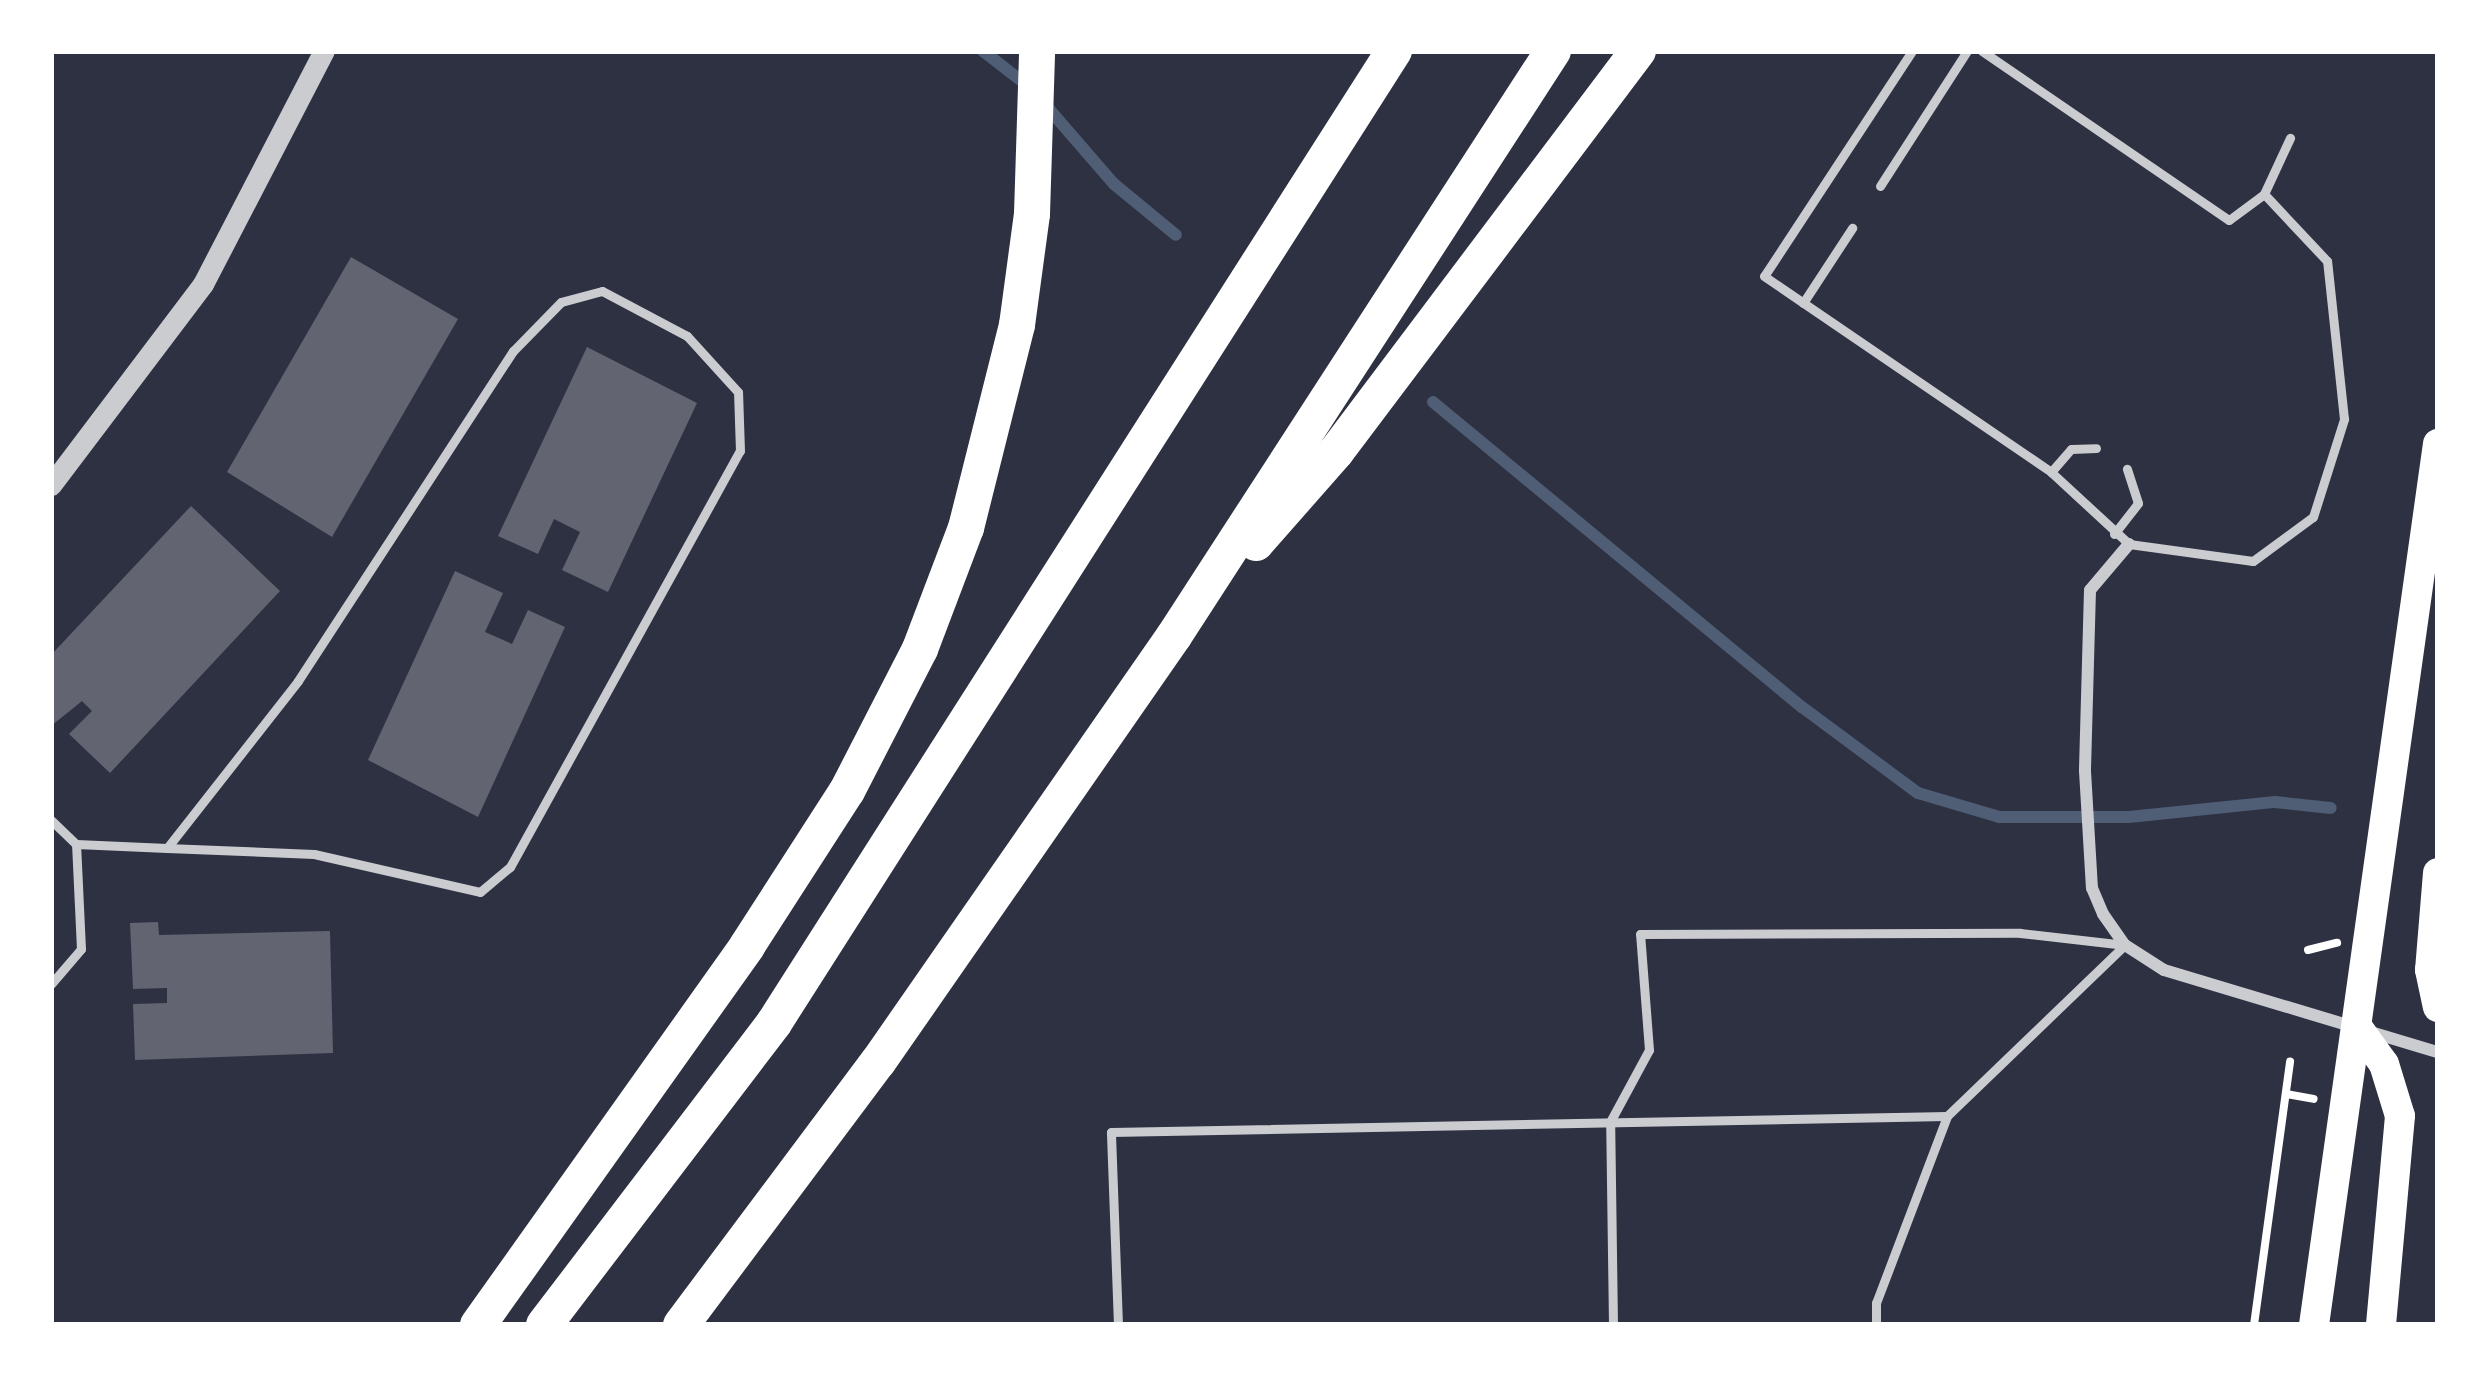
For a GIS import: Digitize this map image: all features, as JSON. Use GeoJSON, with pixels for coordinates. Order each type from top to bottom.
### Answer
{"type":"FeatureCollection","features":[{"type":"Feature","properties":{"kind":"highway"},"geometry":{"type":"LineString","coordinates":[[544,1325],[774,1023],[1394,51]]}},
{"type":"Feature","properties":{"kind":"highway"},"geometry":{"type":"LineString","coordinates":[[681,1325],[878,1062],[1174,636],[1553,51]]}},
{"type":"Feature","properties":{"kind":"highway"},"geometry":{"type":"LineString","coordinates":[[1174,636],[1336,452],[1638,51]]}},
{"type":"Feature","properties":{"kind":"highway"},"geometry":{"type":"LineString","coordinates":[[478,1325],[747,946],[847,790],[920,649],[966,528],[1004,388],[1036,136],[1038,63]]}},
{"type":"Feature","properties":{"kind":"main road"},"geometry":{"type":"LineString","coordinates":[[2314,1325],[2438,444]]}},
{"type":"Feature","properties":{"kind":"main road"},"geometry":{"type":"LineString","coordinates":[[2438,874],[2430,970],[2438,1007]]}},
{"type":"Feature","properties":{"kind":"main road"},"geometry":{"type":"LineString","coordinates":[[2357,1028],[2384,1064],[2400,1116],[2381,1325]]}},
{"type":"Feature","properties":{"kind":"street"},"geometry":{"type":"LineString","coordinates":[[51,485],[203,284],[324,51]]}},
{"type":"Feature","properties":{"kind":"street"},"geometry":{"type":"LineString","coordinates":[[2129,544],[2090,590],[2085,771],[2089,865],[2103,914],[2125,945],[2204,985],[2438,1052]]}},
{"type":"Feature","properties":{"kind":"lane"},"geometry":{"type":"LineString","coordinates":[[1912,51],[1764,276],[2050,472],[2129,544],[2253,561],[2313,517],[2344,419],[2327,261],[2264,194]]}},
{"type":"Feature","properties":{"kind":"lane"},"geometry":{"type":"LineString","coordinates":[[1880,186],[1967,51]]}},
{"type":"Feature","properties":{"kind":"lane"},"geometry":{"type":"LineString","coordinates":[[1982,51],[2229,220],[2264,194],[2290,138]]}},
{"type":"Feature","properties":{"kind":"lane"},"geometry":{"type":"LineString","coordinates":[[1803,303],[1852,228]]}},
{"type":"Feature","properties":{"kind":"lane"},"geometry":{"type":"LineString","coordinates":[[51,820],[76,844],[334,856],[480,892],[510,867],[740,451],[738,392],[687,336],[602,291],[561,302],[513,351],[298,681],[167,848]]}},
{"type":"Feature","properties":{"kind":"lane"},"geometry":{"type":"LineString","coordinates":[[2050,472],[2072,449],[2096,448]]}},
{"type":"Feature","properties":{"kind":"lane"},"geometry":{"type":"LineString","coordinates":[[2114,534],[2138,502],[2128,470]]}},
{"type":"Feature","properties":{"kind":"lane"},"geometry":{"type":"LineString","coordinates":[[51,984],[81,949],[76,844]]}},
{"type":"Feature","properties":{"kind":"lane"},"geometry":{"type":"LineString","coordinates":[[1612,1325],[1610,1122],[1649,1050],[1640,934],[2020,933],[2125,945]]}},
{"type":"Feature","properties":{"kind":"lane"},"geometry":{"type":"LineString","coordinates":[[1876,1325],[1876,1303],[1947,1116],[2125,945]]}},
{"type":"Feature","properties":{"kind":"lane"},"geometry":{"type":"LineString","coordinates":[[1118,1325],[1112,1132],[1947,1116]]}},
{"type":"Feature","properties":{"kind":"path"},"geometry":{"type":"LineString","coordinates":[[2254,1325],[2290,1061]]}},
{"type":"Feature","properties":{"kind":"building"},"geometry":{"type":"Polygon","coordinates":[[[351,257],[458,319],[332,537],[227,472],[351,257]]]}},
{"type":"Feature","properties":{"kind":"building"},"geometry":{"type":"Polygon","coordinates":[[[587,347],[697,403],[608,592],[562,570],[580,532],[554,519],[538,554],[498,536],[587,347]]]}},
{"type":"Feature","properties":{"kind":"building"},"geometry":{"type":"Polygon","coordinates":[[[191,506],[280,591],[110,773],[69,734],[92,711],[82,701],[51,726],[51,655],[191,506]]]}},
{"type":"Feature","properties":{"kind":"building"},"geometry":{"type":"Polygon","coordinates":[[[455,571],[503,593],[485,632],[512,644],[528,610],[565,627],[478,817],[368,760],[455,571]]]}},
{"type":"Feature","properties":{"kind":"building"},"geometry":{"type":"Polygon","coordinates":[[[158,922],[159,935],[330,931],[333,1053],[135,1060],[133,1004],[167,1003],[167,988],[133,989],[130,923],[158,922]]]}},
{"type":"Feature","properties":{"kind":"waterway"},"geometry":{"type":"LineString","coordinates":[[983,51],[1028,86]]}},
{"type":"Feature","properties":{"kind":"waterway"},"geometry":{"type":"LineString","coordinates":[[1042,101],[1114,184],[1176,235]]}},
{"type":"Feature","properties":{"kind":"waterway"},"geometry":{"type":"LineString","coordinates":[[1433,402],[1802,707],[1918,793],[1999,817],[2129,817],[2275,802],[2331,808]]}}]}
